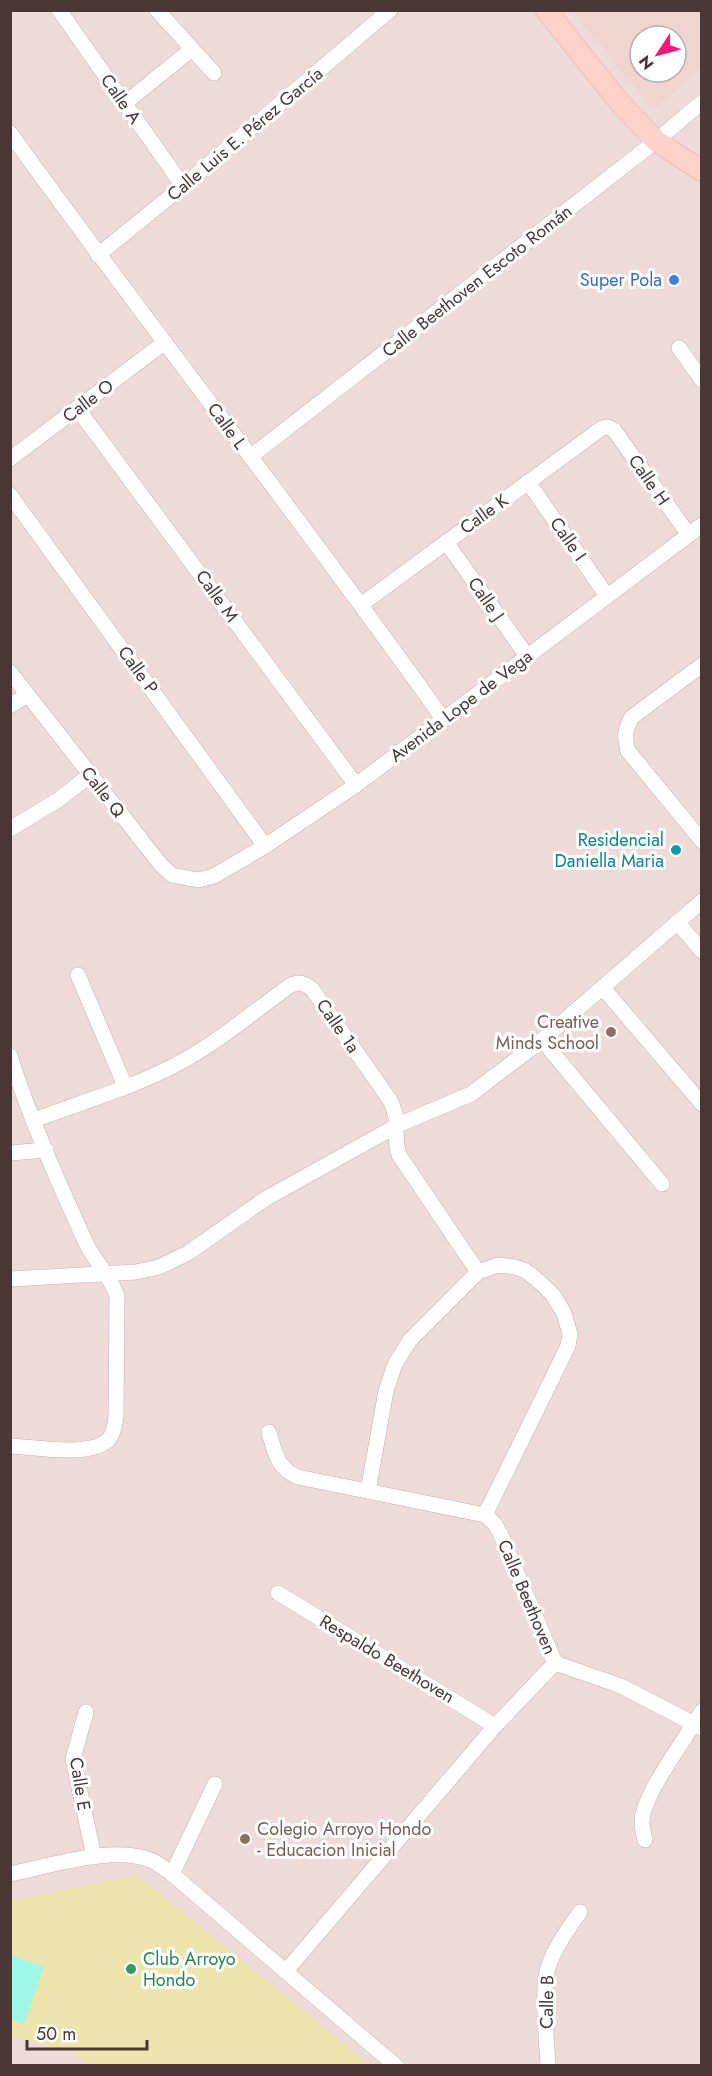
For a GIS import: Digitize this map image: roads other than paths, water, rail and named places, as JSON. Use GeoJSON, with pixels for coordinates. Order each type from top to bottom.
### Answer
{"type":"FeatureCollection","features":[{"type":"Feature","properties":{"kind":"main road"},"geometry":{"type":"LineString","coordinates":[[546,10],[620,103],[656,141],[702,171]]}},
{"type":"Feature","properties":{"kind":"street","name":"Calle A"},"geometry":{"type":"LineString","coordinates":[[58,10],[183,186]]}},
{"type":"Feature","properties":{"kind":"street"},"geometry":{"type":"LineString","coordinates":[[157,10],[214,73]]}},
{"type":"Feature","properties":{"kind":"street","name":"Calle Luis E. Pérez García"},"geometry":{"type":"LineString","coordinates":[[98,255],[390,10]]}},
{"type":"Feature","properties":{"kind":"street"},"geometry":{"type":"LineString","coordinates":[[124,104],[192,49]]}},
{"type":"Feature","properties":{"kind":"street","name":"Calle Beethoven Escoto Román"},"geometry":{"type":"LineString","coordinates":[[250,458],[656,141],[702,102]]}},
{"type":"Feature","properties":{"kind":"street","name":"Calle L"},"geometry":{"type":"LineString","coordinates":[[10,133],[98,255],[362,604],[443,719]]}},
{"type":"Feature","properties":{"kind":"street","name":"Calle O"},"geometry":{"type":"LineString","coordinates":[[10,459],[165,342]]}},
{"type":"Feature","properties":{"kind":"street"},"geometry":{"type":"LineString","coordinates":[[679,348],[702,380]]}},
{"type":"Feature","properties":{"kind":"street","name":"Calle M"},"geometry":{"type":"LineString","coordinates":[[77,408],[356,785]]}},
{"type":"Feature","properties":{"kind":"street","name":"Calle K"},"geometry":{"type":"LineString","coordinates":[[362,604],[602,428],[608,427]]}},
{"type":"Feature","properties":{"kind":"street","name":"Calle H"},"geometry":{"type":"LineString","coordinates":[[608,427],[614,430],[688,535]]}},
{"type":"Feature","properties":{"kind":"street","name":"Calle I"},"geometry":{"type":"LineString","coordinates":[[528,482],[607,596]]}},
{"type":"Feature","properties":{"kind":"street","name":"Calle P"},"geometry":{"type":"LineString","coordinates":[[10,495],[265,846]]}},
{"type":"Feature","properties":{"kind":"street","name":"Avenida Lope de Vega"},"geometry":{"type":"LineString","coordinates":[[214,876],[265,846],[356,785],[702,525]]}},
{"type":"Feature","properties":{"kind":"street","name":"Calle J"},"geometry":{"type":"LineString","coordinates":[[446,542],[527,656]]}},
{"type":"Feature","properties":{"kind":"street"},"geometry":{"type":"LineString","coordinates":[[702,665],[632,717],[626,727],[624,738],[628,752],[702,841]]}},
{"type":"Feature","properties":{"kind":"street","name":"Calle Q"},"geometry":{"type":"LineString","coordinates":[[10,672],[166,870],[184,879],[198,880],[214,876]]}},
{"type":"Feature","properties":{"kind":"street"},"geometry":{"type":"LineString","coordinates":[[10,706],[27,695]]}},
{"type":"Feature","properties":{"kind":"street"},"geometry":{"type":"LineString","coordinates":[[10,829],[58,800],[90,775]]}},
{"type":"Feature","properties":{"kind":"street"},"geometry":{"type":"LineString","coordinates":[[10,1279],[136,1272],[159,1267],[188,1253],[265,1200],[398,1125],[471,1094],[542,1040],[702,901]]}},
{"type":"Feature","properties":{"kind":"street"},"geometry":{"type":"LineString","coordinates":[[677,922],[702,951]]}},
{"type":"Feature","properties":{"kind":"street"},"geometry":{"type":"LineString","coordinates":[[78,975],[124,1086]]}},
{"type":"Feature","properties":{"kind":"street","name":"Calle 1a"},"geometry":{"type":"LineString","coordinates":[[34,1120],[162,1071],[196,1053],[288,987],[300,983],[312,989],[390,1100],[396,1112],[398,1125],[395,1144],[399,1155],[478,1272]]}},
{"type":"Feature","properties":{"kind":"street"},"geometry":{"type":"LineString","coordinates":[[603,988],[702,1104]]}},
{"type":"Feature","properties":{"kind":"street"},"geometry":{"type":"LineString","coordinates":[[542,1040],[662,1184]]}},
{"type":"Feature","properties":{"kind":"street"},"geometry":{"type":"LineString","coordinates":[[10,1056],[46,1150],[86,1244],[113,1284],[117,1296],[116,1417],[110,1439],[100,1446],[86,1450],[10,1446]]}},
{"type":"Feature","properties":{"kind":"street"},"geometry":{"type":"LineString","coordinates":[[10,1153],[46,1150]]}},
{"type":"Feature","properties":{"kind":"street"},"geometry":{"type":"LineString","coordinates":[[269,1432],[276,1458],[291,1474],[368,1491],[485,1515],[564,1358],[570,1334],[564,1312],[553,1295],[526,1271],[498,1265],[478,1272],[410,1340],[395,1364],[386,1391],[368,1491]]}},
{"type":"Feature","properties":{"kind":"street","name":"Calle Beethoven"},"geometry":{"type":"LineString","coordinates":[[485,1515],[495,1524],[501,1535],[555,1664],[621,1686],[699,1721]]}},
{"type":"Feature","properties":{"kind":"street","name":"Respaldo Beethoven"},"geometry":{"type":"LineString","coordinates":[[278,1593],[495,1726]]}},
{"type":"Feature","properties":{"kind":"street"},"geometry":{"type":"LineString","coordinates":[[286,1971],[495,1726],[555,1664]]}},
{"type":"Feature","properties":{"kind":"street","name":"Calle E"},"geometry":{"type":"LineString","coordinates":[[86,1712],[73,1759],[94,1857]]}},
{"type":"Feature","properties":{"kind":"street"},"geometry":{"type":"LineString","coordinates":[[645,1840],[642,1820],[646,1804],[658,1780],[699,1721]]}},
{"type":"Feature","properties":{"kind":"street"},"geometry":{"type":"LineString","coordinates":[[172,1874],[215,1784]]}},
{"type":"Feature","properties":{"kind":"street"},"geometry":{"type":"LineString","coordinates":[[10,1874],[118,1854],[152,1861],[172,1874],[396,2066]]}},
{"type":"Feature","properties":{"kind":"street","name":"Calle B"},"geometry":{"type":"LineString","coordinates":[[548,2066],[547,1972],[561,1941],[580,1912]]}},
{"type":"Feature","properties":{"kind":"water"},"geometry":{"type":"Polygon","coordinates":[[[11,1955],[44,1967],[24,2024],[11,2019],[11,1955]]]}},
{"type":"Feature","properties":{"kind":"place","name":"Super Pola"},"geometry":{"type":"Point","coordinates":[674,280]}},
{"type":"Feature","properties":{"kind":"place","name":"Residencial Daniella Maria"},"geometry":{"type":"Point","coordinates":[676,850]}},
{"type":"Feature","properties":{"kind":"place","name":"Creative Minds School"},"geometry":{"type":"Point","coordinates":[611,1032]}},
{"type":"Feature","properties":{"kind":"place","name":"Colegio Arroyo Hondo - Educacion Inicial"},"geometry":{"type":"Point","coordinates":[245,1839]}},
{"type":"Feature","properties":{"kind":"place","name":"Club Arroyo Hondo"},"geometry":{"type":"Point","coordinates":[131,1969]}}]}
